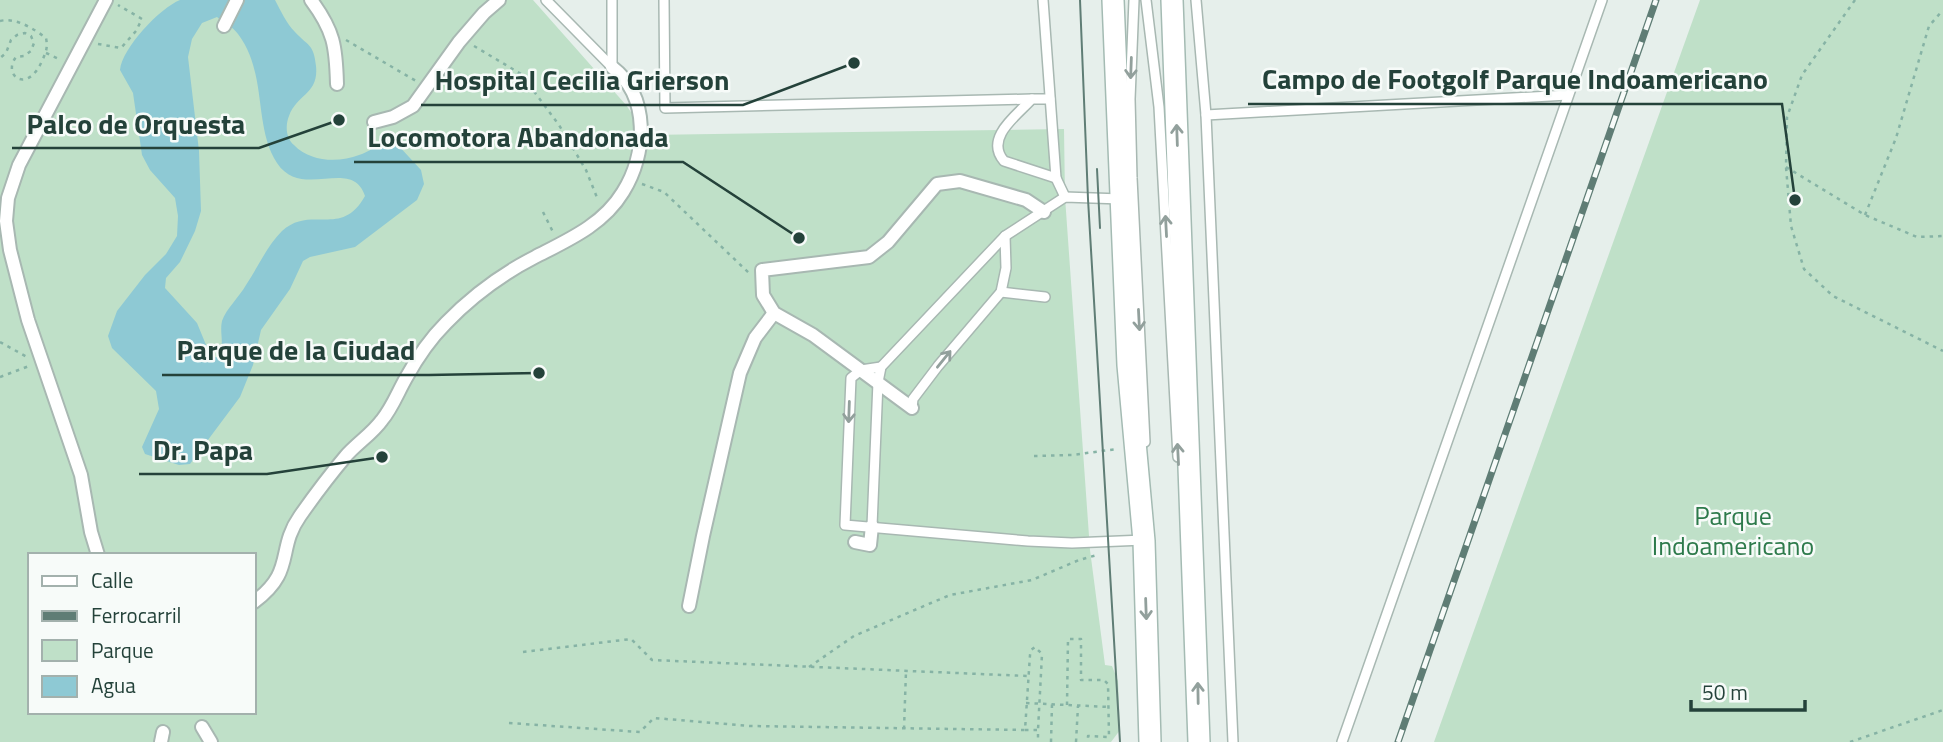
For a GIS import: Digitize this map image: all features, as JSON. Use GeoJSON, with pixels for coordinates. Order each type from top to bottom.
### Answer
{"type":"FeatureCollection","features":[{"type":"Feature","properties":{"kind":"main road"},"geometry":{"type":"LineString","coordinates":[[1113,0],[1128,365],[1144,541],[1150,742]]}},
{"type":"Feature","properties":{"kind":"main road"},"geometry":{"type":"LineString","coordinates":[[1172,0],[1199,742]]}},
{"type":"Feature","properties":{"kind":"street"},"geometry":{"type":"LineString","coordinates":[[97,553],[81,475],[28,320],[10,250],[6,220],[8,198],[19,165],[107,0]]}},
{"type":"Feature","properties":{"kind":"street"},"geometry":{"type":"LineString","coordinates":[[224,26],[237,0]]}},
{"type":"Feature","properties":{"kind":"street"},"geometry":{"type":"LineString","coordinates":[[311,0],[331,32],[336,56],[337,84]]}},
{"type":"Feature","properties":{"kind":"street"},"geometry":{"type":"LineString","coordinates":[[374,122],[393,117],[414,106],[462,39],[499,0]]}},
{"type":"Feature","properties":{"kind":"street"},"geometry":{"type":"LineString","coordinates":[[256,600],[278,579],[298,518],[345,456],[383,419],[428,342],[465,304],[490,285],[534,258],[560,246],[605,216],[623,192],[630,179],[640,142],[640,110],[632,88],[612,67]]}},
{"type":"Feature","properties":{"kind":"street"},"geometry":{"type":"LineString","coordinates":[[912,408],[813,335],[774,313],[763,295],[762,270],[870,257],[888,242],[937,184],[960,181],[1026,200],[1044,212]]}},
{"type":"Feature","properties":{"kind":"street"},"geometry":{"type":"LineString","coordinates":[[689,606],[740,373],[755,338],[774,313]]}},
{"type":"Feature","properties":{"kind":"street"},"geometry":{"type":"LineString","coordinates":[[855,542],[870,545],[872,526]]}},
{"type":"Feature","properties":{"kind":"street"},"geometry":{"type":"LineString","coordinates":[[202,727],[211,742]]}},
{"type":"Feature","properties":{"kind":"lane"},"geometry":{"type":"LineString","coordinates":[[546,0],[612,67]]}},
{"type":"Feature","properties":{"kind":"lane"},"geometry":{"type":"LineString","coordinates":[[612,0],[612,67]]}},
{"type":"Feature","properties":{"kind":"lane"},"geometry":{"type":"LineString","coordinates":[[664,0],[665,108],[1050,99]]}},
{"type":"Feature","properties":{"kind":"lane"},"geometry":{"type":"LineString","coordinates":[[1043,0],[1056,178],[1065,197]]}},
{"type":"Feature","properties":{"kind":"lane"},"geometry":{"type":"LineString","coordinates":[[881,367],[861,370],[851,378],[845,525],[1028,541],[1144,541],[1145,422],[1130,99],[1134,0]]}},
{"type":"Feature","properties":{"kind":"lane"},"geometry":{"type":"LineString","coordinates":[[1146,0],[1159,107],[1182,520],[1196,643]]}},
{"type":"Feature","properties":{"kind":"lane"},"geometry":{"type":"LineString","coordinates":[[1196,0],[1206,115],[1233,742]]}},
{"type":"Feature","properties":{"kind":"lane"},"geometry":{"type":"LineString","coordinates":[[1342,742],[1602,0]]}},
{"type":"Feature","properties":{"kind":"lane"},"geometry":{"type":"LineString","coordinates":[[1206,115],[1568,94]]}},
{"type":"Feature","properties":{"kind":"lane"},"geometry":{"type":"LineString","coordinates":[[1032,99],[999,135],[999,155],[1004,161],[1056,178]]}},
{"type":"Feature","properties":{"kind":"lane"},"geometry":{"type":"LineString","coordinates":[[872,526],[878,382],[881,367],[1005,236],[1065,197],[1121,199]]}},
{"type":"Feature","properties":{"kind":"lane"},"geometry":{"type":"LineString","coordinates":[[912,408],[913,399],[938,366],[1001,292],[1006,268],[1005,236]]}},
{"type":"Feature","properties":{"kind":"lane"},"geometry":{"type":"LineString","coordinates":[[1001,292],[1045,297]]}},
{"type":"Feature","properties":{"kind":"path"},"geometry":{"type":"LineString","coordinates":[[84,41],[121,48],[136,32],[142,19],[107,0]]}},
{"type":"Feature","properties":{"kind":"path"},"geometry":{"type":"LineString","coordinates":[[1855,0],[1802,75],[1787,117],[1786,167],[1791,226],[1804,269],[1833,296],[1943,351]]}},
{"type":"Feature","properties":{"kind":"path"},"geometry":{"type":"LineString","coordinates":[[1866,215],[1896,138],[1929,26],[1943,10]]}},
{"type":"Feature","properties":{"kind":"path"},"geometry":{"type":"LineString","coordinates":[[0,21],[12,20],[39,33],[46,38],[48,47],[37,72],[30,79],[15,77],[12,63],[16,57],[32,51],[34,43],[31,36],[25,33],[17,35],[0,58]]}},
{"type":"Feature","properties":{"kind":"path"},"geometry":{"type":"LineString","coordinates":[[331,32],[428,88]]}},
{"type":"Feature","properties":{"kind":"path"},"geometry":{"type":"LineString","coordinates":[[462,39],[521,75],[559,125],[586,170],[605,216]]}},
{"type":"Feature","properties":{"kind":"path"},"geometry":{"type":"LineString","coordinates":[[1786,167],[1866,215],[1917,237],[1943,236]]}},
{"type":"Feature","properties":{"kind":"path"},"geometry":{"type":"LineString","coordinates":[[630,179],[664,192],[761,285]]}},
{"type":"Feature","properties":{"kind":"path"},"geometry":{"type":"LineString","coordinates":[[543,212],[560,246]]}},
{"type":"Feature","properties":{"kind":"path"},"geometry":{"type":"LineString","coordinates":[[0,342],[36,363],[0,377]]}},
{"type":"Feature","properties":{"kind":"path"},"geometry":{"type":"LineString","coordinates":[[1034,456],[1123,449]]}},
{"type":"Feature","properties":{"kind":"path"},"geometry":{"type":"LineString","coordinates":[[809,667],[854,636],[950,595],[1032,580],[1079,560],[1101,554]]}},
{"type":"Feature","properties":{"kind":"path"},"geometry":{"type":"LineString","coordinates":[[523,652],[631,639],[652,660],[1027,676]]}},
{"type":"Feature","properties":{"kind":"path"},"geometry":{"type":"LineString","coordinates":[[1067,705],[1068,639],[1081,639],[1080,680],[1104,680],[1108,684],[1109,737],[1088,736],[1088,742]]}},
{"type":"Feature","properties":{"kind":"path"},"geometry":{"type":"LineString","coordinates":[[1025,730],[1027,676],[1030,654],[1035,647],[1042,654],[1038,742]]}},
{"type":"Feature","properties":{"kind":"path"},"geometry":{"type":"LineString","coordinates":[[904,729],[906,671]]}},
{"type":"Feature","properties":{"kind":"path"},"geometry":{"type":"LineString","coordinates":[[1026,703],[1109,707]]}},
{"type":"Feature","properties":{"kind":"path"},"geometry":{"type":"LineString","coordinates":[[1051,742],[1052,704]]}},
{"type":"Feature","properties":{"kind":"path"},"geometry":{"type":"LineString","coordinates":[[1076,742],[1078,706]]}},
{"type":"Feature","properties":{"kind":"path"},"geometry":{"type":"LineString","coordinates":[[1850,742],[1943,710]]}},
{"type":"Feature","properties":{"kind":"path"},"geometry":{"type":"LineString","coordinates":[[509,723],[640,732],[654,718],[750,726],[1038,730]]}},
{"type":"Feature","properties":{"kind":"green space"},"geometry":{"type":"Polygon","coordinates":[[[0,0],[533,0],[626,105],[647,135],[1064,129],[1065,197],[1090,550],[1105,665],[1112,666],[1118,681],[1120,730],[1111,742],[0,742],[0,0]]]}},
{"type":"Feature","properties":{"kind":"green space","name":"Parque Indoamericano"},"geometry":{"type":"Polygon","coordinates":[[[1700,0],[1943,0],[1943,742],[1434,742],[1700,0]]]}},
{"type":"Feature","properties":{"kind":"water"},"geometry":{"type":"Polygon","coordinates":[[[180,0],[275,0],[289,25],[312,49],[316,66],[314,83],[297,103],[288,120],[287,132],[291,142],[308,155],[334,160],[363,154],[388,140],[397,144],[421,170],[424,184],[417,200],[355,247],[303,261],[290,289],[261,330],[253,365],[240,397],[190,464],[179,465],[145,454],[142,447],[159,409],[156,391],[112,348],[108,336],[117,311],[145,275],[166,254],[177,236],[175,198],[150,170],[142,155],[133,93],[120,70],[127,51],[135,40],[172,4],[180,0]],[[217,17],[202,23],[192,39],[188,57],[199,151],[201,211],[180,262],[166,278],[165,288],[197,323],[211,357],[217,357],[220,353],[224,316],[282,231],[304,220],[346,216],[356,209],[365,196],[359,185],[349,179],[299,179],[287,174],[277,163],[265,133],[257,83],[247,50],[236,31],[217,17]]]}},
{"type":"Feature","properties":{"kind":"tram line"},"geometry":{"type":"LineString","coordinates":[[1080,0],[1088,199],[1120,742]]}},
{"type":"Feature","properties":{"kind":"tram line"},"geometry":{"type":"LineString","coordinates":[[1097,169],[1100,228]]}},
{"type":"Feature","properties":{"kind":"railway"},"geometry":{"type":"LineString","coordinates":[[1398,742],[1656,0]]}},
{"type":"Feature","properties":{"kind":"place","name":"Hospital Cecilia Grierson"},"geometry":{"type":"Point","coordinates":[854,63]}},
{"type":"Feature","properties":{"kind":"place","name":"Palco de Orquesta"},"geometry":{"type":"Point","coordinates":[339,120]}},
{"type":"Feature","properties":{"kind":"place","name":"Campo de Footgolf Parque Indoamericano"},"geometry":{"type":"Point","coordinates":[1795,200]}},
{"type":"Feature","properties":{"kind":"place","name":"Locomotora Abandonada"},"geometry":{"type":"Point","coordinates":[799,238]}},
{"type":"Feature","properties":{"kind":"place","name":"Parque de la Ciudad"},"geometry":{"type":"Point","coordinates":[539,373]}},
{"type":"Feature","properties":{"kind":"place","name":"Dr. Papa"},"geometry":{"type":"Point","coordinates":[382,457]}}]}
